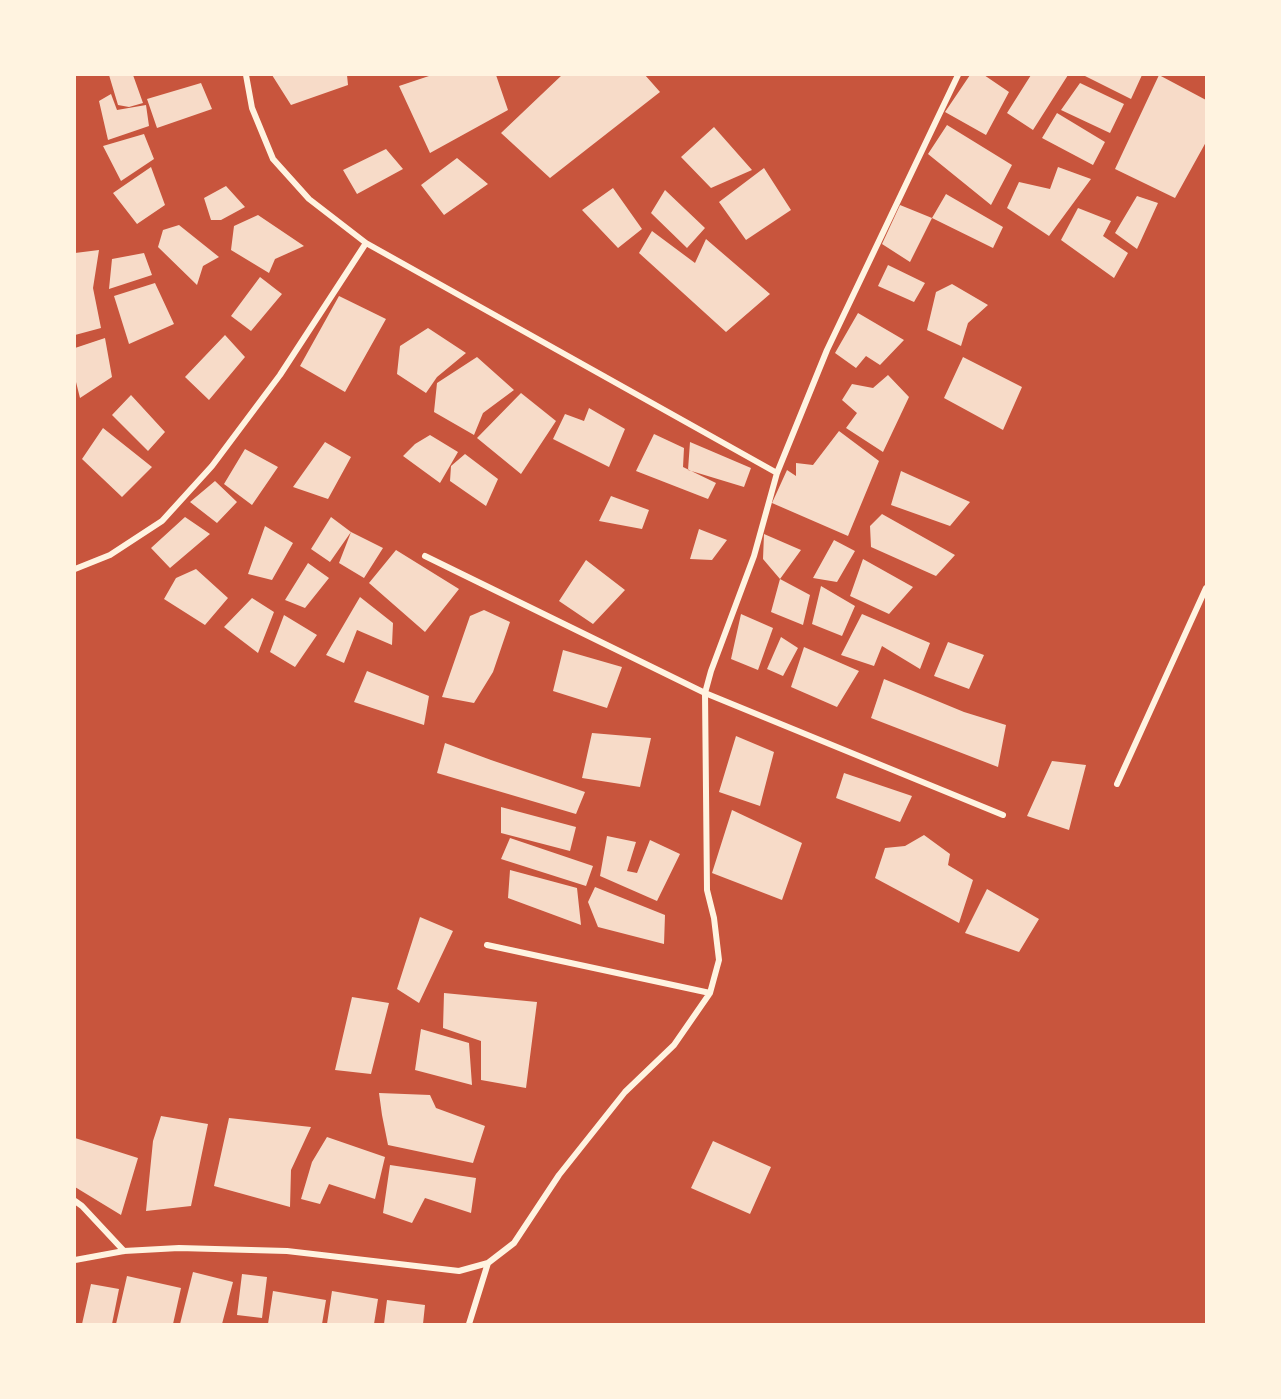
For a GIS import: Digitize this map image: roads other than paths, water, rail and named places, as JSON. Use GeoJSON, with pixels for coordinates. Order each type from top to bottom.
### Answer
{"type":"FeatureCollection","features":[{"type":"Feature","properties":{"kind":"street"},"geometry":{"type":"LineString","coordinates":[[246,75],[252,108],[273,159],[309,199],[366,243],[777,472]]}},
{"type":"Feature","properties":{"kind":"street"},"geometry":{"type":"LineString","coordinates":[[75,1260],[124,1251],[179,1248],[287,1251],[459,1271],[488,1263],[514,1243],[560,1175],[626,1092],[674,1045],[710,993],[719,960],[714,918],[707,890],[705,693],[711,671],[754,556],[777,472],[827,350],[958,75]]}},
{"type":"Feature","properties":{"kind":"street"},"geometry":{"type":"LineString","coordinates":[[75,569],[110,555],[162,521],[205,474],[280,375],[366,243]]}},
{"type":"Feature","properties":{"kind":"street"},"geometry":{"type":"LineString","coordinates":[[425,556],[705,693],[1003,815]]}},
{"type":"Feature","properties":{"kind":"street"},"geometry":{"type":"LineString","coordinates":[[1117,784],[1206,588]]}},
{"type":"Feature","properties":{"kind":"street"},"geometry":{"type":"LineString","coordinates":[[487,945],[710,993]]}},
{"type":"Feature","properties":{"kind":"street"},"geometry":{"type":"LineString","coordinates":[[75,1201],[124,1251]]}},
{"type":"Feature","properties":{"kind":"street"},"geometry":{"type":"LineString","coordinates":[[469,1324],[488,1263]]}}]}
